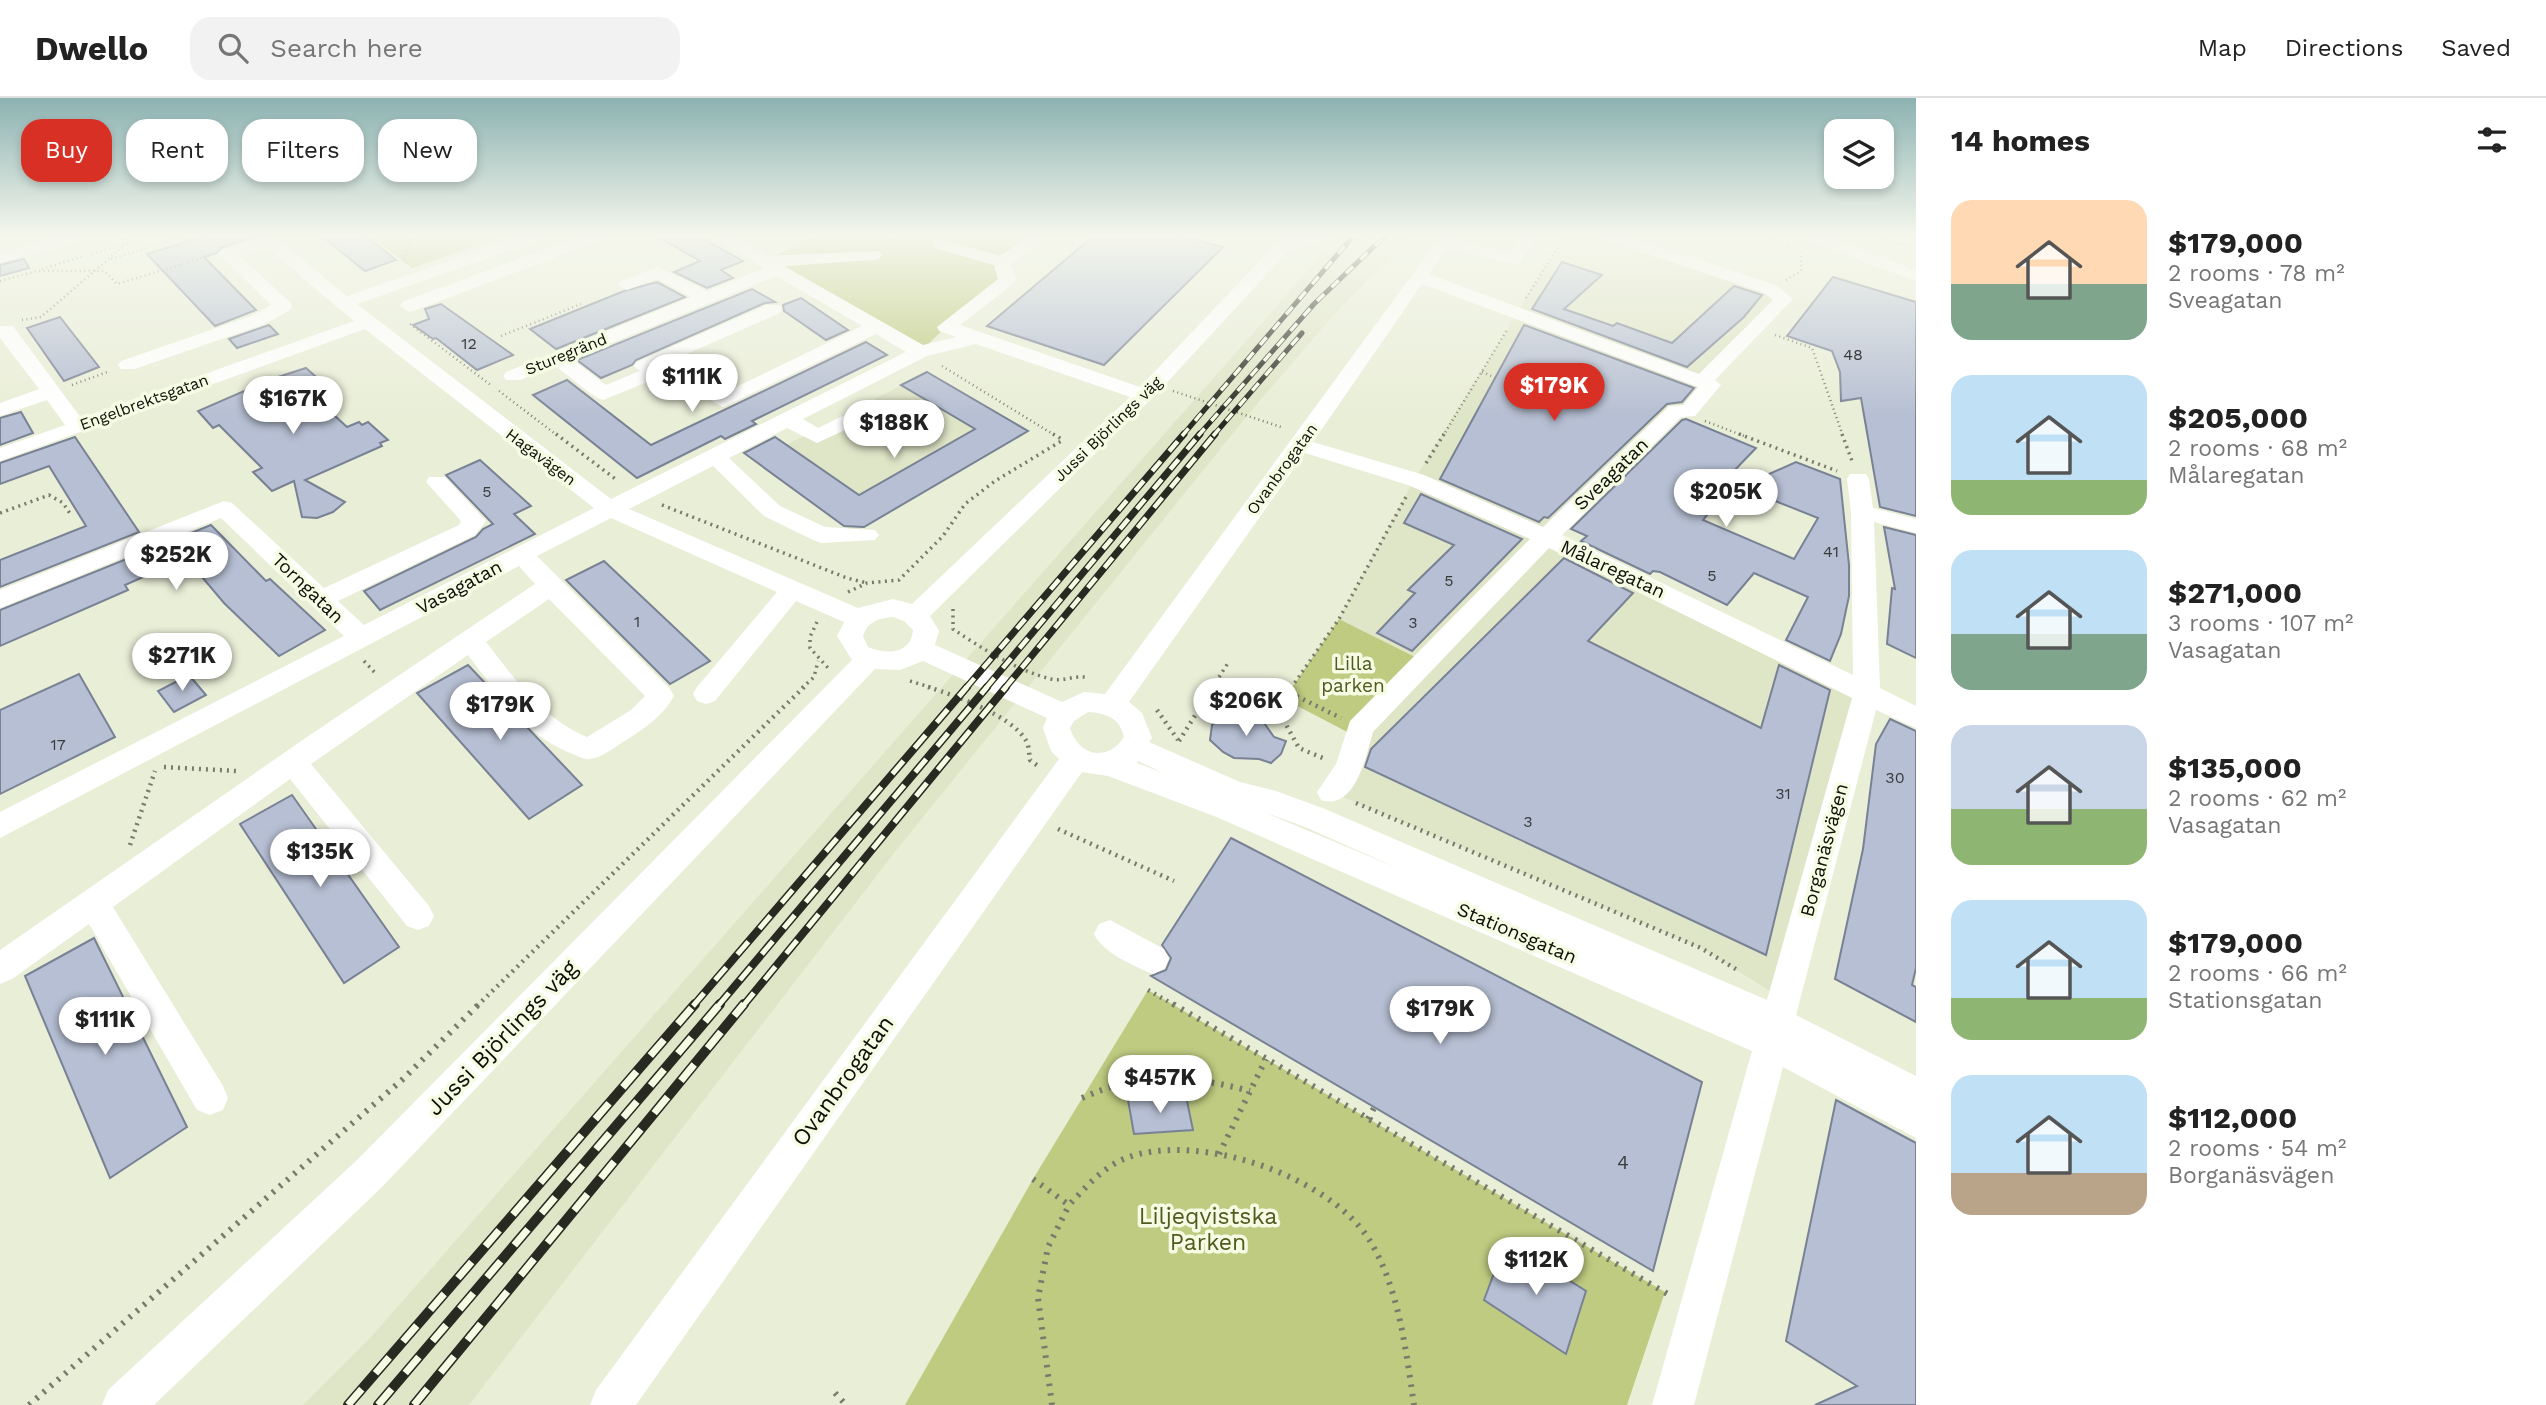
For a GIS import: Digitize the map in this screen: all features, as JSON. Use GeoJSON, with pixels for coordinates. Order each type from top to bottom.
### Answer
{"type":"FeatureCollection","features":[{"type":"Feature","properties":{"kind":"street"},"geometry":{"type":"LineString","coordinates":[[286,295],[296,302]]}},
{"type":"Feature","properties":{"kind":"street","name":"Hagavägen"},"geometry":{"type":"LineString","coordinates":[[334,295],[609,509],[859,619]]}},
{"type":"Feature","properties":{"kind":"street"},"geometry":{"type":"LineString","coordinates":[[193,329],[296,302],[353,295]]}},
{"type":"Feature","properties":{"kind":"street"},"geometry":{"type":"LineString","coordinates":[[409,306],[438,295]]}},
{"type":"Feature","properties":{"kind":"street"},"geometry":{"type":"LineString","coordinates":[[700,295],[706,298]]}},
{"type":"Feature","properties":{"kind":"street","name":"Sturegränd"},"geometry":{"type":"LineString","coordinates":[[513,376],[712,295]]}},
{"type":"Feature","properties":{"kind":"street"},"geometry":{"type":"LineString","coordinates":[[820,295],[920,352]]}},
{"type":"Feature","properties":{"kind":"street"},"geometry":{"type":"LineString","coordinates":[[988,295],[946,327],[1143,395]]}},
{"type":"Feature","properties":{"kind":"street","name":"Jussi Björlings väg"},"geometry":{"type":"LineString","coordinates":[[915,615],[1143,395],[1237,295]]}},
{"type":"Feature","properties":{"kind":"street","name":"Ovanbrogatan"},"geometry":{"type":"LineString","coordinates":[[1112,705],[1405,295]]}},
{"type":"Feature","properties":{"kind":"street"},"geometry":{"type":"LineString","coordinates":[[1471,295],[1704,380]]}},
{"type":"Feature","properties":{"kind":"street","name":"Sveagatan"},"geometry":{"type":"LineString","coordinates":[[1331,792],[1349,768],[1360,728],[1546,537],[1676,410],[1688,412],[1711,385],[1704,380],[1757,329],[1776,295]]}},
{"type":"Feature","properties":{"kind":"street"},"geometry":{"type":"LineString","coordinates":[[128,365],[258,320],[296,302]]}},
{"type":"Feature","properties":{"kind":"street"},"geometry":{"type":"LineString","coordinates":[[597,388],[773,309]]}},
{"type":"Feature","properties":{"kind":"street","name":"Engelbrektsgatan"},"geometry":{"type":"LineString","coordinates":[[0,455],[368,322]]}},
{"type":"Feature","properties":{"kind":"street"},"geometry":{"type":"LineString","coordinates":[[6,326],[6,330],[77,427]]}},
{"type":"Feature","properties":{"kind":"street"},"geometry":{"type":"LineString","coordinates":[[557,358],[603,394],[660,370],[673,370],[723,401],[876,327]]}},
{"type":"Feature","properties":{"kind":"street","name":"Vasagatan"},"geometry":{"type":"LineString","coordinates":[[0,826],[609,509],[920,352],[975,338]]}},
{"type":"Feature","properties":{"kind":"street"},"geometry":{"type":"LineString","coordinates":[[0,410],[51,392]]}},
{"type":"Feature","properties":{"kind":"street"},"geometry":{"type":"LineString","coordinates":[[788,419],[817,438],[856,417],[882,412]]}},
{"type":"Feature","properties":{"kind":"street","name":"Målaregatan"},"geometry":{"type":"LineString","coordinates":[[1300,445],[1416,480],[1546,537],[1916,718]]}},
{"type":"Feature","properties":{"kind":"street"},"geometry":{"type":"LineString","coordinates":[[715,456],[772,511],[821,534],[867,535]]}},
{"type":"Feature","properties":{"kind":"street","name":"Borganäsvägen"},"geometry":{"type":"LineString","coordinates":[[1673,1405],[1867,693],[1862,512],[1858,479]]}},
{"type":"Feature","properties":{"kind":"street"},"geometry":{"type":"LineString","coordinates":[[320,600],[467,530],[474,521],[437,482]]}},
{"type":"Feature","properties":{"kind":"street","name":"Torngatan"},"geometry":{"type":"LineString","coordinates":[[0,600],[224,508],[320,600],[356,641]]}},
{"type":"Feature","properties":{"kind":"street"},"geometry":{"type":"LineString","coordinates":[[1862,512],[1916,526]]}},
{"type":"Feature","properties":{"kind":"street"},"geometry":{"type":"LineString","coordinates":[[470,640],[523,708],[558,736],[589,749],[641,717],[661,696],[630,662],[550,586],[522,554]]}},
{"type":"Feature","properties":{"kind":"street"},"geometry":{"type":"LineString","coordinates":[[0,969],[550,586]]}},
{"type":"Feature","properties":{"kind":"street"},"geometry":{"type":"LineString","coordinates":[[714,699],[760,657],[755,632],[793,589]]}},
{"type":"Feature","properties":{"kind":"street"},"geometry":{"type":"LineString","coordinates":[[926,652],[926,631],[915,615],[905,611],[880,609],[859,619],[852,627],[852,645],[859,653],[860,670],[926,652],[1055,710],[1084,702],[1112,705],[1132,718],[1138,738],[1107,757],[1059,742],[1055,710]]}},
{"type":"Feature","properties":{"kind":"street","name":"Jussi Björlings väg"},"geometry":{"type":"LineString","coordinates":[[123,1405],[369,1174],[860,670]]}},
{"type":"Feature","properties":{"kind":"street","name":"Ovanbrogatan"},"geometry":{"type":"LineString","coordinates":[[611,1405],[1107,757]]}},
{"type":"Feature","properties":{"kind":"street","name":"Stationsgatan"},"geometry":{"type":"LineString","coordinates":[[1107,757],[1235,813],[1774,1032],[1916,1095]]}},
{"type":"Feature","properties":{"kind":"street"},"geometry":{"type":"LineString","coordinates":[[285,768],[418,916]]}},
{"type":"Feature","properties":{"kind":"street"},"geometry":{"type":"LineString","coordinates":[[105,897],[210,1098]]}},
{"type":"Feature","properties":{"kind":"street"},"geometry":{"type":"LineString","coordinates":[[1110,934],[1150,974]]}},
{"type":"Feature","properties":{"kind":"street","name":"Stationsgatan"},"geometry":{"type":"LineString","coordinates":[[1774,1032],[1916,1119]]}},
{"type":"Feature","properties":{"kind":"path"},"geometry":{"type":"LineString","coordinates":[[6,326],[41,317],[67,295]]}},
{"type":"Feature","properties":{"kind":"path"},"geometry":{"type":"LineString","coordinates":[[373,295],[637,495],[831,572],[867,583]]}},
{"type":"Feature","properties":{"kind":"path"},"geometry":{"type":"LineString","coordinates":[[1275,705],[1288,692],[1339,619],[1416,480],[1528,295]]}},
{"type":"Feature","properties":{"kind":"path"},"geometry":{"type":"LineString","coordinates":[[501,336],[581,304]]}},
{"type":"Feature","properties":{"kind":"path"},"geometry":{"type":"LineString","coordinates":[[1757,329],[1812,348],[1858,479]]}},
{"type":"Feature","properties":{"kind":"path"},"geometry":{"type":"LineString","coordinates":[[860,670],[833,673],[810,651],[808,635],[830,605],[853,588],[867,583],[899,580],[943,536],[965,504],[995,481],[1063,440],[920,352]]}},
{"type":"Feature","properties":{"kind":"path"},"geometry":{"type":"LineString","coordinates":[[51,392],[128,365]]}},
{"type":"Feature","properties":{"kind":"path"},"geometry":{"type":"LineString","coordinates":[[1482,372],[1496,378]]}},
{"type":"Feature","properties":{"kind":"path"},"geometry":{"type":"LineString","coordinates":[[1174,392],[1284,428]]}},
{"type":"Feature","properties":{"kind":"path"},"geometry":{"type":"LineString","coordinates":[[1676,410],[1858,479]]}},
{"type":"Feature","properties":{"kind":"path"},"geometry":{"type":"LineString","coordinates":[[0,513],[49,495],[63,503],[71,515]]}},
{"type":"Feature","properties":{"kind":"path"},"geometry":{"type":"LineString","coordinates":[[948,601],[956,615],[953,629],[962,636],[1051,679]]}},
{"type":"Feature","properties":{"kind":"path"},"geometry":{"type":"LineString","coordinates":[[356,641],[393,693]]}},
{"type":"Feature","properties":{"kind":"path"},"geometry":{"type":"LineString","coordinates":[[29,1405],[403,1079],[814,677],[818,660]]}},
{"type":"Feature","properties":{"kind":"path"},"geometry":{"type":"LineString","coordinates":[[1179,741],[1228,663]]}},
{"type":"Feature","properties":{"kind":"path"},"geometry":{"type":"LineString","coordinates":[[1349,768],[1299,748],[1262,679],[1360,728]]}},
{"type":"Feature","properties":{"kind":"path"},"geometry":{"type":"LineString","coordinates":[[903,681],[911,681],[950,694],[1015,726]]}},
{"type":"Feature","properties":{"kind":"path"},"geometry":{"type":"LineString","coordinates":[[105,897],[156,766],[285,768]]}},
{"type":"Feature","properties":{"kind":"path"},"geometry":{"type":"LineString","coordinates":[[1051,826],[1174,881]]}},
{"type":"Feature","properties":{"kind":"path"},"geometry":{"type":"LineString","coordinates":[[1150,974],[1266,1059],[1698,1313]]}},
{"type":"Feature","properties":{"kind":"path"},"geometry":{"type":"LineString","coordinates":[[1219,1154],[1266,1059]]}},
{"type":"Feature","properties":{"kind":"path"},"geometry":{"type":"LineString","coordinates":[[1082,1098],[1126,1079],[1155,1077],[1188,1077],[1250,1091]]}},
{"type":"Feature","properties":{"kind":"path"},"geometry":{"type":"LineString","coordinates":[[1368,1119],[1374,1108]]}},
{"type":"Feature","properties":{"kind":"path"},"geometry":{"type":"LineString","coordinates":[[1052,1405],[1038,1298],[1048,1247],[1069,1205],[1098,1173],[1135,1155],[1195,1151],[1242,1158],[1281,1172],[1344,1209],[1369,1240],[1392,1299],[1414,1405]]}},
{"type":"Feature","properties":{"kind":"path"},"geometry":{"type":"LineString","coordinates":[[1033,1179],[1069,1205]]}},
{"type":"Feature","properties":{"kind":"path"},"geometry":{"type":"LineString","coordinates":[[835,1392],[846,1405]]}},
{"type":"Feature","properties":{"kind":"shaded area"},"geometry":{"type":"Polygon","coordinates":[[[1286,295],[1353,295],[1251,411],[894,853],[469,1405],[303,1405],[371,1337],[1286,295]]]}},
{"type":"Feature","properties":{"kind":"shaded area"},"geometry":{"type":"Polygon","coordinates":[[[1528,295],[1773,295],[1784,299],[1711,385],[1675,411],[1547,537],[1867,693],[1783,999],[1701,948],[1331,792],[1360,728],[1425,662],[1339,619],[1415,478],[1528,295]]]}},
{"type":"Feature","properties":{"kind":"shaded area"},"geometry":{"type":"Polygon","coordinates":[[[927,372],[1028,431],[854,533],[755,461],[927,372]]]}},
{"type":"Feature","properties":{"kind":"green space"},"geometry":{"type":"Polygon","coordinates":[[[821,295],[988,295],[946,327],[920,352],[821,295]]]}},
{"type":"Feature","properties":{"kind":"green space","name":"Lilla parken"},"geometry":{"type":"Polygon","coordinates":[[[1339,619],[1425,662],[1355,736],[1284,699],[1339,619]]]}},
{"type":"Feature","properties":{"kind":"green space","name":"Liljeqvistska Parken"},"geometry":{"type":"Polygon","coordinates":[[[1148,990],[1665,1292],[1627,1405],[905,1405],[1033,1179],[1148,990]]]}},
{"type":"Feature","properties":{"kind":"building"},"geometry":{"type":"Polygon","coordinates":[[[186,295],[241,295],[256,310],[215,326],[186,295]]]}},
{"type":"Feature","properties":{"kind":"building"},"geometry":{"type":"Polygon","coordinates":[[[614,295],[685,297],[556,349],[530,329],[614,295]]]}},
{"type":"Feature","properties":{"kind":"building"},"geometry":{"type":"Polygon","coordinates":[[[737,295],[763,295],[775,302],[765,303],[601,378],[577,360],[737,295]]]}},
{"type":"Feature","properties":{"kind":"building"},"geometry":{"type":"Polygon","coordinates":[[[1024,295],[1175,295],[1104,365],[987,326],[1024,295]]]}},
{"type":"Feature","properties":{"kind":"building"},"geometry":{"type":"Polygon","coordinates":[[[1541,295],[1580,295],[1564,309],[1613,326],[1617,323],[1672,343],[1724,295],[1762,295],[1744,317],[1687,367],[1532,309],[1541,295]]]}},
{"type":"Feature","properties":{"kind":"building"},"geometry":{"type":"Polygon","coordinates":[[[1819,295],[1893,295],[1916,302],[1916,516],[1880,507],[1861,398],[1841,401],[1840,372],[1832,351],[1787,336],[1819,295]]]}},
{"type":"Feature","properties":{"kind":"building"},"geometry":{"type":"Polygon","coordinates":[[[801,298],[848,330],[826,340],[784,311],[783,305],[801,298]]]}},
{"type":"Feature","properties":{"kind":"building"},"geometry":{"type":"Polygon","coordinates":[[[441,304],[513,355],[477,370],[436,338],[433,339],[413,325],[429,319],[425,309],[441,304]]]}},
{"type":"Feature","properties":{"kind":"building"},"geometry":{"type":"Polygon","coordinates":[[[60,317],[99,367],[64,381],[27,328],[60,317]]]}},
{"type":"Feature","properties":{"kind":"building"},"geometry":{"type":"Polygon","coordinates":[[[269,325],[278,334],[237,348],[229,339],[269,325]]]}},
{"type":"Feature","properties":{"kind":"building"},"geometry":{"type":"Polygon","coordinates":[[[1524,325],[1694,388],[1682,402],[1667,404],[1548,518],[1544,517],[1539,522],[1440,479],[1524,325]]]}},
{"type":"Feature","properties":{"kind":"building"},"geometry":{"type":"Polygon","coordinates":[[[866,342],[887,355],[752,421],[756,424],[725,439],[721,436],[637,478],[533,395],[567,380],[651,445],[866,342]]]}},
{"type":"Feature","properties":{"kind":"building"},"geometry":{"type":"Polygon","coordinates":[[[306,368],[323,383],[317,386],[320,388],[309,392],[347,427],[368,422],[388,440],[380,443],[382,446],[305,480],[345,502],[333,512],[317,518],[302,517],[294,481],[272,491],[253,472],[262,468],[219,425],[213,428],[198,411],[272,379],[306,368]]]}},
{"type":"Feature","properties":{"kind":"building"},"geometry":{"type":"Polygon","coordinates":[[[927,372],[1028,431],[864,527],[844,526],[744,453],[775,437],[859,495],[975,429],[901,385],[927,372]]]}},
{"type":"Feature","properties":{"kind":"building"},"geometry":{"type":"Polygon","coordinates":[[[21,412],[33,433],[0,445],[0,418],[21,412]]]}},
{"type":"Feature","properties":{"kind":"building"},"geometry":{"type":"Polygon","coordinates":[[[1686,419],[1756,448],[1702,504],[1724,494],[1703,520],[1794,559],[1818,518],[1740,487],[1796,462],[1840,479],[1849,565],[1849,596],[1841,634],[1830,661],[1786,640],[1808,597],[1754,573],[1727,605],[1660,572],[1653,571],[1650,574],[1581,541],[1587,536],[1571,529],[1686,419]]]}},
{"type":"Feature","properties":{"kind":"building"},"geometry":{"type":"Polygon","coordinates":[[[75,437],[139,532],[0,587],[0,560],[86,526],[49,466],[0,484],[0,463],[75,437]]]}},
{"type":"Feature","properties":{"kind":"building"},"geometry":{"type":"Polygon","coordinates":[[[480,460],[531,506],[514,514],[535,534],[380,610],[364,591],[476,537],[483,529],[493,524],[446,475],[480,460]]]}},
{"type":"Feature","properties":{"kind":"building"},"geometry":{"type":"Polygon","coordinates":[[[1421,494],[1522,539],[1412,651],[1377,633],[1415,593],[1408,590],[1454,545],[1404,523],[1421,494]]]}},
{"type":"Feature","properties":{"kind":"building"},"geometry":{"type":"Polygon","coordinates":[[[211,525],[266,581],[270,579],[325,630],[279,656],[224,603],[186,558],[125,585],[128,590],[0,646],[0,610],[211,525]]]}},
{"type":"Feature","properties":{"kind":"building"},"geometry":{"type":"Polygon","coordinates":[[[1884,527],[1916,535],[1916,658],[1887,644],[1892,588],[1895,589],[1884,527]]]}},
{"type":"Feature","properties":{"kind":"building"},"geometry":{"type":"Polygon","coordinates":[[[1564,558],[1633,593],[1588,641],[1761,728],[1779,665],[1830,690],[1766,955],[1365,767],[1371,749],[1564,558]]]}},
{"type":"Feature","properties":{"kind":"building"},"geometry":{"type":"Polygon","coordinates":[[[604,561],[710,661],[670,684],[566,580],[604,561]]]}},
{"type":"Feature","properties":{"kind":"building"},"geometry":{"type":"Polygon","coordinates":[[[468,665],[582,785],[529,819],[417,693],[468,665]]]}},
{"type":"Feature","properties":{"kind":"building"},"geometry":{"type":"Polygon","coordinates":[[[79,674],[115,737],[0,794],[0,710],[79,674]]]}},
{"type":"Feature","properties":{"kind":"building"},"geometry":{"type":"Polygon","coordinates":[[[189,675],[206,695],[174,712],[158,691],[189,675]]]}},
{"type":"Feature","properties":{"kind":"building"},"geometry":{"type":"Polygon","coordinates":[[[1239,712],[1262,720],[1274,737],[1286,741],[1281,754],[1271,763],[1259,759],[1234,758],[1210,740],[1212,725],[1219,718],[1239,712]]]}},
{"type":"Feature","properties":{"kind":"building"},"geometry":{"type":"Polygon","coordinates":[[[1890,719],[1916,731],[1916,968],[1912,985],[1916,987],[1916,1022],[1835,979],[1863,849],[1876,744],[1890,719]]]}},
{"type":"Feature","properties":{"kind":"building"},"geometry":{"type":"Polygon","coordinates":[[[292,795],[399,947],[344,983],[240,824],[292,795]]]}},
{"type":"Feature","properties":{"kind":"building"},"geometry":{"type":"Polygon","coordinates":[[[1231,838],[1702,1082],[1653,1271],[1151,976],[1166,970],[1171,958],[1162,945],[1231,838]]]}},
{"type":"Feature","properties":{"kind":"building"},"geometry":{"type":"Polygon","coordinates":[[[94,938],[187,1127],[110,1178],[25,976],[94,938]]]}},
{"type":"Feature","properties":{"kind":"building"},"geometry":{"type":"Polygon","coordinates":[[[1186,1096],[1193,1130],[1134,1134],[1128,1100],[1186,1096]]]}},
{"type":"Feature","properties":{"kind":"building"},"geometry":{"type":"Polygon","coordinates":[[[1836,1100],[1916,1143],[1916,1405],[1815,1405],[1857,1386],[1786,1341],[1836,1100]]]}},
{"type":"Feature","properties":{"kind":"building"},"geometry":{"type":"Polygon","coordinates":[[[1506,1241],[1586,1291],[1566,1354],[1484,1300],[1506,1241]]]}},
{"type":"Feature","properties":{"kind":"railway"},"geometry":{"type":"LineString","coordinates":[[1182,436],[1303,295]]}},
{"type":"Feature","properties":{"kind":"railway"},"geometry":{"type":"LineString","coordinates":[[1198,436],[1323,295]]}},
{"type":"Feature","properties":{"kind":"railway"},"geometry":{"type":"LineString","coordinates":[[1213,436],[1302,333]]}},
{"type":"Feature","properties":{"kind":"railway"},"geometry":{"type":"LineString","coordinates":[[966,688],[1184,434]]}},
{"type":"Feature","properties":{"kind":"railway"},"geometry":{"type":"LineString","coordinates":[[986,688],[1200,434]]}},
{"type":"Feature","properties":{"kind":"railway"},"geometry":{"type":"LineString","coordinates":[[1005,688],[1215,434]]}},
{"type":"Feature","properties":{"kind":"railway"},"geometry":{"type":"LineString","coordinates":[[693,1006],[967,687]]}},
{"type":"Feature","properties":{"kind":"railway"},"geometry":{"type":"LineString","coordinates":[[718,1006],[987,687]]}},
{"type":"Feature","properties":{"kind":"railway"},"geometry":{"type":"LineString","coordinates":[[743,1006],[1006,687]]}},
{"type":"Feature","properties":{"kind":"railway"},"geometry":{"type":"LineString","coordinates":[[348,1405],[695,1004]]}},
{"type":"Feature","properties":{"kind":"railway"},"geometry":{"type":"LineString","coordinates":[[378,1405],[720,1004]]}},
{"type":"Feature","properties":{"kind":"railway"},"geometry":{"type":"LineString","coordinates":[[414,1405],[744,1004]]}}]}
